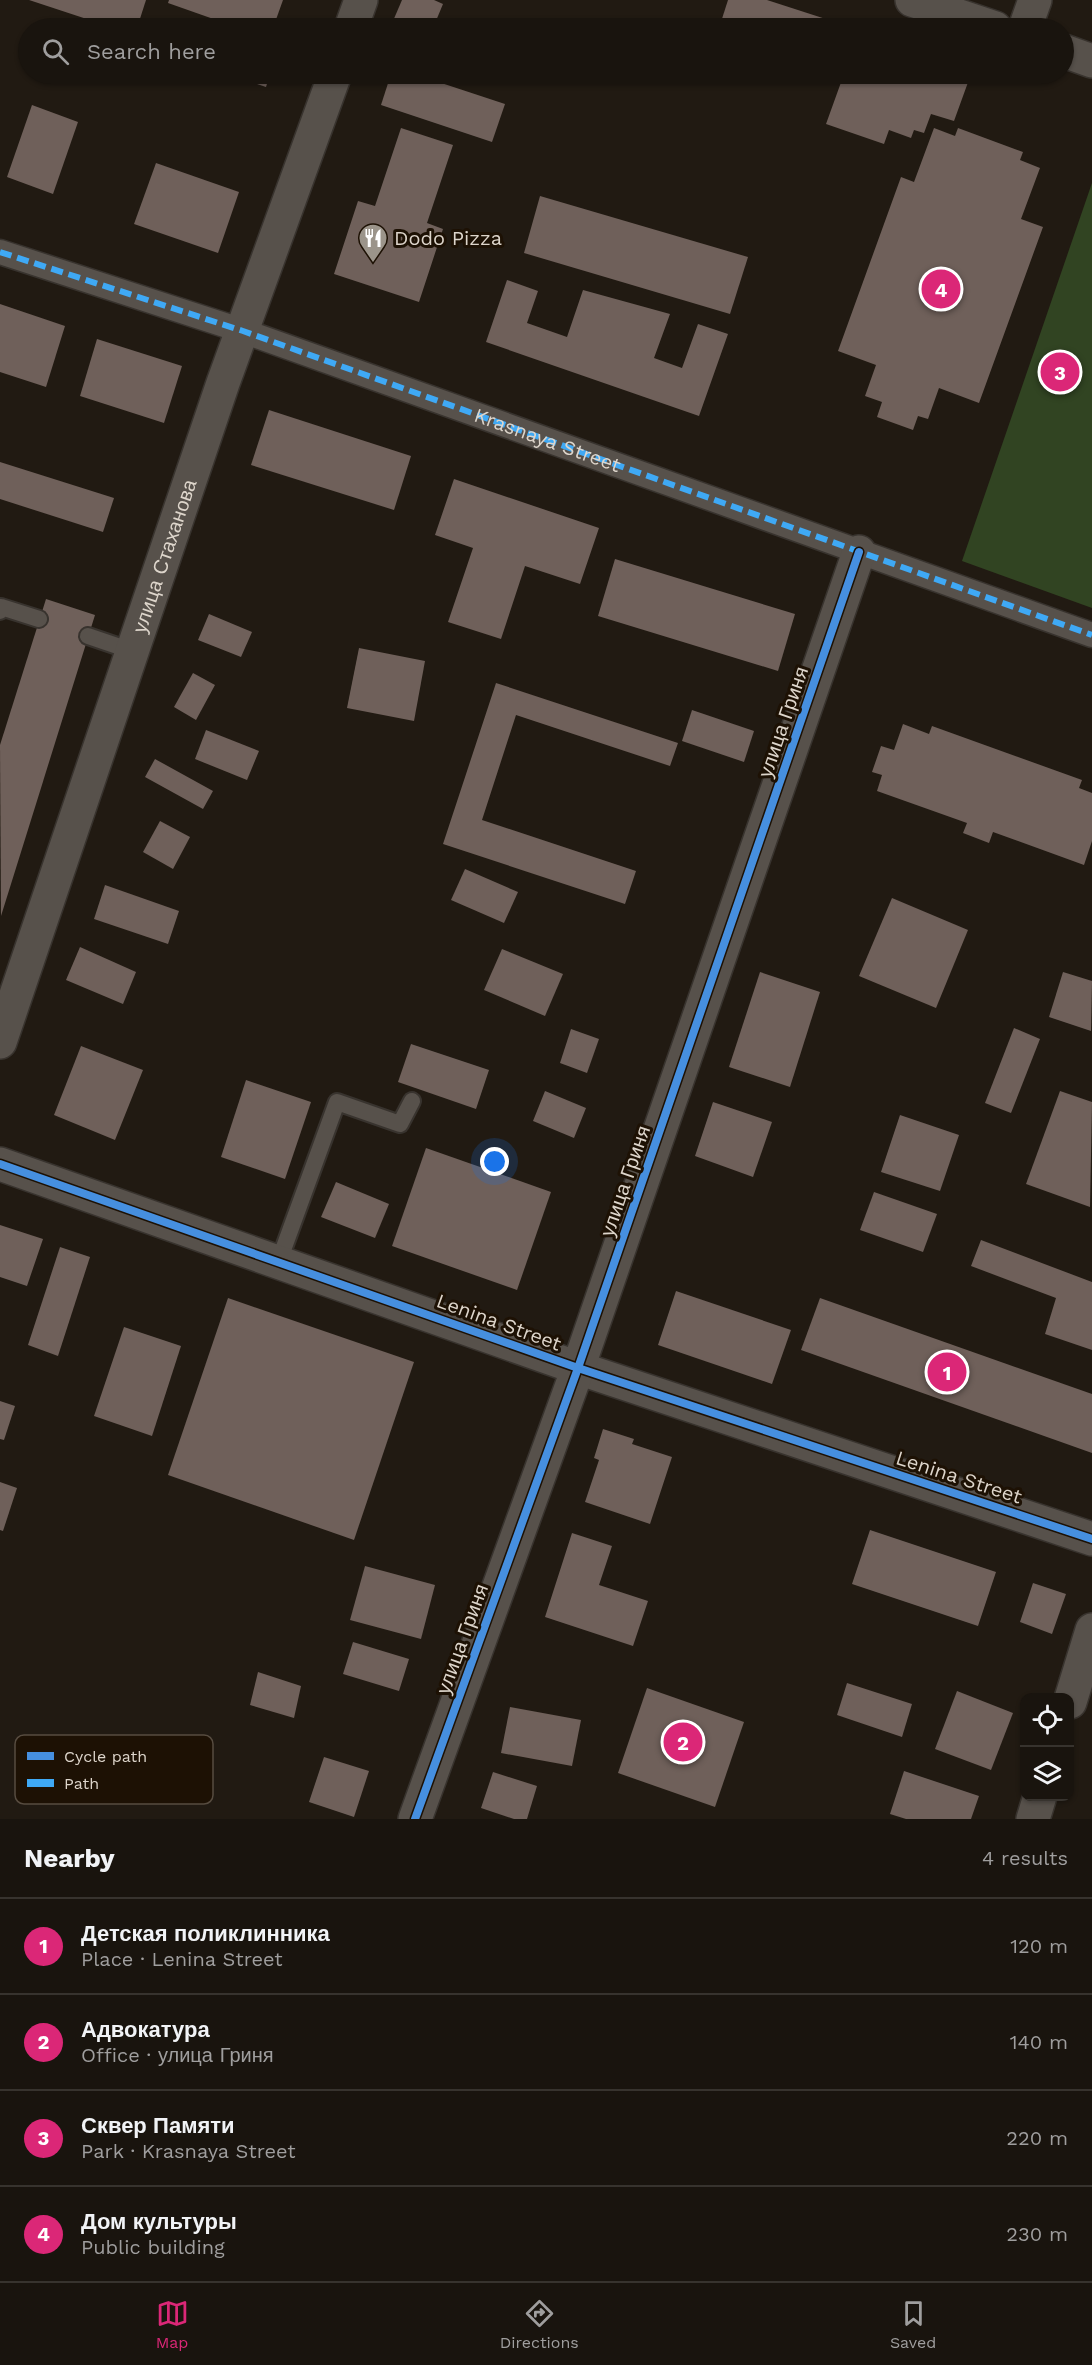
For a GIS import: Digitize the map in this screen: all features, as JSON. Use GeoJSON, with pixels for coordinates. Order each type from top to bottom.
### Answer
{"type":"FeatureCollection","features":[{"type":"Feature","properties":{"kind":"street"},"geometry":{"type":"LineString","coordinates":[[355,18],[361,0]]}},
{"type":"Feature","properties":{"kind":"street"},"geometry":{"type":"LineString","coordinates":[[912,0],[965,18]]}},
{"type":"Feature","properties":{"kind":"street"},"geometry":{"type":"LineString","coordinates":[[1029,18],[1035,0]]}},
{"type":"Feature","properties":{"kind":"street"},"geometry":{"type":"LineString","coordinates":[[1074,55],[1092,61]]}},
{"type":"Feature","properties":{"kind":"street","name":"улица Стаханова"},"geometry":{"type":"LineString","coordinates":[[0,1042],[132,651],[330,84]]}},
{"type":"Feature","properties":{"kind":"street","name":"Krasnaya Street"},"geometry":{"type":"LineString","coordinates":[[0,252],[243,331],[1092,635]]}},
{"type":"Feature","properties":{"kind":"street","name":"улица Гриня"},"geometry":{"type":"LineString","coordinates":[[415,1819],[578,1368],[859,552]]}},
{"type":"Feature","properties":{"kind":"street","name":"Lenina Street"},"geometry":{"type":"LineString","coordinates":[[0,1164],[578,1368],[1092,1539]]}},
{"type":"Feature","properties":{"kind":"street"},"geometry":{"type":"LineString","coordinates":[[1073,1693],[1092,1630]]}},
{"type":"Feature","properties":{"kind":"street"},"geometry":{"type":"LineString","coordinates":[[1033,1819],[1039,1801]]}},
{"type":"Feature","properties":{"kind":"lane"},"geometry":{"type":"LineString","coordinates":[[0,610],[1,607],[39,619]]}},
{"type":"Feature","properties":{"kind":"lane"},"geometry":{"type":"LineString","coordinates":[[88,636],[132,651]]}},
{"type":"Feature","properties":{"kind":"lane"},"geometry":{"type":"LineString","coordinates":[[279,1261],[337,1102],[400,1124],[412,1101]]}},
{"type":"Feature","properties":{"kind":"green space"},"geometry":{"type":"Polygon","coordinates":[[[1092,183],[1092,608],[962,561],[1092,183]]]}},
{"type":"Feature","properties":{"kind":"building"},"geometry":{"type":"Polygon","coordinates":[[[29,0],[146,0],[140,18],[84,18],[29,0]]]}},
{"type":"Feature","properties":{"kind":"building"},"geometry":{"type":"Polygon","coordinates":[[[169,0],[283,0],[277,18],[211,18],[168,3],[169,0]]]}},
{"type":"Feature","properties":{"kind":"building"},"geometry":{"type":"Polygon","coordinates":[[[402,0],[434,0],[443,4],[437,18],[394,18],[402,0]]]}},
{"type":"Feature","properties":{"kind":"building"},"geometry":{"type":"Polygon","coordinates":[[[728,0],[767,0],[823,18],[722,18],[728,0]]]}},
{"type":"Feature","properties":{"kind":"building"},"geometry":{"type":"Polygon","coordinates":[[[388,84],[444,84],[505,104],[492,142],[381,105],[388,84]]]}},
{"type":"Feature","properties":{"kind":"building"},"geometry":{"type":"Polygon","coordinates":[[[840,84],[967,84],[954,121],[931,114],[924,133],[914,130],[911,138],[889,130],[884,144],[826,124],[840,84]]]}},
{"type":"Feature","properties":{"kind":"building"},"geometry":{"type":"Polygon","coordinates":[[[32,105],[78,122],[53,194],[7,177],[32,105]]]}},
{"type":"Feature","properties":{"kind":"building"},"geometry":{"type":"Polygon","coordinates":[[[401,128],[453,145],[427,223],[443,229],[419,302],[334,274],[358,201],[375,206],[401,128]]]}},
{"type":"Feature","properties":{"kind":"building"},"geometry":{"type":"Polygon","coordinates":[[[934,128],[955,136],[958,128],[1023,152],[1020,160],[1040,168],[1021,219],[1043,227],[979,403],[939,388],[928,419],[918,416],[913,430],[877,417],[882,402],[865,396],[876,365],[838,351],[901,177],[914,182],[934,128]]]}},
{"type":"Feature","properties":{"kind":"building"},"geometry":{"type":"Polygon","coordinates":[[[156,163],[239,192],[218,253],[134,224],[156,163]]]}},
{"type":"Feature","properties":{"kind":"building"},"geometry":{"type":"Polygon","coordinates":[[[540,196],[748,257],[730,314],[524,253],[540,196]]]}},
{"type":"Feature","properties":{"kind":"building"},"geometry":{"type":"Polygon","coordinates":[[[507,280],[538,291],[527,323],[567,337],[583,290],[670,314],[654,358],[682,368],[698,324],[728,334],[699,416],[486,342],[507,280]]]}},
{"type":"Feature","properties":{"kind":"building"},"geometry":{"type":"Polygon","coordinates":[[[0,304],[65,326],[46,387],[0,372],[0,304]]]}},
{"type":"Feature","properties":{"kind":"building"},"geometry":{"type":"Polygon","coordinates":[[[97,339],[182,366],[164,423],[80,396],[97,339]]]}},
{"type":"Feature","properties":{"kind":"building"},"geometry":{"type":"Polygon","coordinates":[[[269,410],[411,456],[394,510],[251,465],[269,410]]]}},
{"type":"Feature","properties":{"kind":"building"},"geometry":{"type":"Polygon","coordinates":[[[0,462],[114,498],[103,532],[0,499],[0,462]]]}},
{"type":"Feature","properties":{"kind":"building"},"geometry":{"type":"Polygon","coordinates":[[[454,479],[599,528],[580,584],[525,566],[501,639],[448,622],[473,548],[435,535],[454,479]]]}},
{"type":"Feature","properties":{"kind":"building"},"geometry":{"type":"Polygon","coordinates":[[[615,559],[795,614],[778,671],[598,616],[615,559]]]}},
{"type":"Feature","properties":{"kind":"building"},"geometry":{"type":"Polygon","coordinates":[[[46,599],[95,615],[1,916],[0,745],[46,599]]]}},
{"type":"Feature","properties":{"kind":"building"},"geometry":{"type":"Polygon","coordinates":[[[209,614],[252,632],[241,657],[198,640],[209,614]]]}},
{"type":"Feature","properties":{"kind":"building"},"geometry":{"type":"Polygon","coordinates":[[[359,648],[425,661],[414,721],[347,708],[359,648]]]}},
{"type":"Feature","properties":{"kind":"building"},"geometry":{"type":"Polygon","coordinates":[[[193,673],[215,685],[196,720],[174,707],[193,673]]]}},
{"type":"Feature","properties":{"kind":"building"},"geometry":{"type":"Polygon","coordinates":[[[496,683],[678,743],[670,766],[516,715],[482,820],[636,871],[625,904],[443,844],[496,683]]]}},
{"type":"Feature","properties":{"kind":"building"},"geometry":{"type":"Polygon","coordinates":[[[692,710],[754,731],[744,762],[682,741],[692,710]]]}},
{"type":"Feature","properties":{"kind":"building"},"geometry":{"type":"Polygon","coordinates":[[[903,724],[929,734],[932,726],[1082,780],[1079,788],[1092,793],[1092,841],[1084,865],[993,832],[989,843],[963,833],[967,823],[877,791],[882,775],[872,772],[881,746],[894,750],[903,724]]]}},
{"type":"Feature","properties":{"kind":"building"},"geometry":{"type":"Polygon","coordinates":[[[206,730],[259,751],[247,780],[195,759],[206,730]]]}},
{"type":"Feature","properties":{"kind":"building"},"geometry":{"type":"Polygon","coordinates":[[[155,759],[213,791],[203,809],[145,777],[155,759]]]}},
{"type":"Feature","properties":{"kind":"building"},"geometry":{"type":"Polygon","coordinates":[[[160,821],[190,837],[173,869],[143,852],[160,821]]]}},
{"type":"Feature","properties":{"kind":"building"},"geometry":{"type":"Polygon","coordinates":[[[465,869],[518,892],[504,923],[451,900],[465,869]]]}},
{"type":"Feature","properties":{"kind":"building"},"geometry":{"type":"Polygon","coordinates":[[[105,885],[179,911],[168,944],[94,919],[105,885]]]}},
{"type":"Feature","properties":{"kind":"building"},"geometry":{"type":"Polygon","coordinates":[[[892,898],[968,930],[936,1008],[859,976],[892,898]]]}},
{"type":"Feature","properties":{"kind":"building"},"geometry":{"type":"Polygon","coordinates":[[[80,947],[136,972],[123,1004],[66,980],[80,947]]]}},
{"type":"Feature","properties":{"kind":"building"},"geometry":{"type":"Polygon","coordinates":[[[502,949],[563,974],[545,1016],[484,990],[502,949]]]}},
{"type":"Feature","properties":{"kind":"building"},"geometry":{"type":"Polygon","coordinates":[[[760,972],[820,992],[790,1087],[729,1067],[760,972]]]}},
{"type":"Feature","properties":{"kind":"building"},"geometry":{"type":"Polygon","coordinates":[[[1063,972],[1092,981],[1091,1031],[1049,1017],[1063,972]]]}},
{"type":"Feature","properties":{"kind":"building"},"geometry":{"type":"Polygon","coordinates":[[[1014,1028],[1040,1039],[1011,1113],[985,1103],[1014,1028]]]}},
{"type":"Feature","properties":{"kind":"building"},"geometry":{"type":"Polygon","coordinates":[[[571,1029],[599,1039],[587,1073],[560,1063],[571,1029]]]}},
{"type":"Feature","properties":{"kind":"building"},"geometry":{"type":"Polygon","coordinates":[[[411,1044],[489,1070],[476,1109],[398,1082],[411,1044]]]}},
{"type":"Feature","properties":{"kind":"building"},"geometry":{"type":"Polygon","coordinates":[[[81,1046],[143,1070],[115,1140],[54,1115],[81,1046]]]}},
{"type":"Feature","properties":{"kind":"building"},"geometry":{"type":"Polygon","coordinates":[[[246,1080],[311,1102],[285,1179],[221,1157],[246,1080]]]}},
{"type":"Feature","properties":{"kind":"building"},"geometry":{"type":"Polygon","coordinates":[[[545,1091],[586,1108],[574,1138],[533,1121],[545,1091]]]}},
{"type":"Feature","properties":{"kind":"building"},"geometry":{"type":"Polygon","coordinates":[[[1060,1091],[1092,1102],[1090,1207],[1026,1184],[1060,1091]]]}},
{"type":"Feature","properties":{"kind":"building"},"geometry":{"type":"Polygon","coordinates":[[[713,1102],[772,1122],[753,1177],[695,1156],[713,1102]]]}},
{"type":"Feature","properties":{"kind":"building"},"geometry":{"type":"Polygon","coordinates":[[[900,1115],[959,1135],[940,1191],[881,1172],[900,1115]]]}},
{"type":"Feature","properties":{"kind":"building"},"geometry":{"type":"Polygon","coordinates":[[[426,1148],[551,1192],[517,1290],[392,1246],[426,1148]]]}},
{"type":"Feature","properties":{"kind":"building"},"geometry":{"type":"Polygon","coordinates":[[[336,1182],[389,1204],[375,1238],[321,1217],[336,1182]]]}},
{"type":"Feature","properties":{"kind":"building"},"geometry":{"type":"Polygon","coordinates":[[[874,1192],[937,1214],[923,1252],[860,1230],[874,1192]]]}},
{"type":"Feature","properties":{"kind":"building"},"geometry":{"type":"Polygon","coordinates":[[[0,1225],[43,1239],[27,1286],[0,1277],[0,1225]]]}},
{"type":"Feature","properties":{"kind":"building"},"geometry":{"type":"Polygon","coordinates":[[[981,1240],[1092,1282],[1092,1350],[1045,1334],[1056,1298],[971,1266],[981,1240]]]}},
{"type":"Feature","properties":{"kind":"building"},"geometry":{"type":"Polygon","coordinates":[[[60,1247],[90,1257],[58,1356],[28,1345],[60,1247]]]}},
{"type":"Feature","properties":{"kind":"building"},"geometry":{"type":"Polygon","coordinates":[[[676,1291],[791,1330],[772,1384],[658,1345],[676,1291]]]}},
{"type":"Feature","properties":{"kind":"building"},"geometry":{"type":"Polygon","coordinates":[[[228,1298],[414,1362],[354,1540],[168,1475],[228,1298]]]}},
{"type":"Feature","properties":{"kind":"building"},"geometry":{"type":"Polygon","coordinates":[[[820,1298],[1092,1394],[1092,1453],[801,1350],[820,1298]]]}},
{"type":"Feature","properties":{"kind":"building"},"geometry":{"type":"Polygon","coordinates":[[[124,1327],[181,1346],[152,1436],[94,1416],[124,1327]]]}},
{"type":"Feature","properties":{"kind":"building"},"geometry":{"type":"Polygon","coordinates":[[[0,1401],[15,1406],[4,1440],[0,1439],[0,1401]]]}},
{"type":"Feature","properties":{"kind":"building"},"geometry":{"type":"Polygon","coordinates":[[[603,1429],[634,1439],[632,1444],[672,1457],[650,1524],[585,1502],[599,1460],[594,1458],[603,1429]]]}},
{"type":"Feature","properties":{"kind":"building"},"geometry":{"type":"Polygon","coordinates":[[[0,1482],[17,1488],[3,1531],[0,1530],[0,1482]]]}},
{"type":"Feature","properties":{"kind":"building"},"geometry":{"type":"Polygon","coordinates":[[[870,1530],[996,1572],[978,1626],[852,1584],[870,1530]]]}},
{"type":"Feature","properties":{"kind":"building"},"geometry":{"type":"Polygon","coordinates":[[[572,1533],[612,1546],[599,1585],[648,1601],[633,1646],[545,1617],[572,1533]]]}},
{"type":"Feature","properties":{"kind":"building"},"geometry":{"type":"Polygon","coordinates":[[[365,1566],[435,1585],[421,1639],[350,1620],[365,1566]]]}},
{"type":"Feature","properties":{"kind":"building"},"geometry":{"type":"Polygon","coordinates":[[[1033,1583],[1066,1594],[1052,1634],[1020,1622],[1033,1583]]]}},
{"type":"Feature","properties":{"kind":"building"},"geometry":{"type":"Polygon","coordinates":[[[353,1642],[409,1659],[399,1691],[343,1674],[353,1642]]]}},
{"type":"Feature","properties":{"kind":"building"},"geometry":{"type":"Polygon","coordinates":[[[258,1672],[301,1686],[294,1718],[250,1705],[258,1672]]]}},
{"type":"Feature","properties":{"kind":"building"},"geometry":{"type":"Polygon","coordinates":[[[847,1683],[912,1704],[902,1737],[837,1715],[847,1683]]]}},
{"type":"Feature","properties":{"kind":"building"},"geometry":{"type":"Polygon","coordinates":[[[647,1688],[744,1722],[715,1807],[618,1773],[647,1688]]]}},
{"type":"Feature","properties":{"kind":"building"},"geometry":{"type":"Polygon","coordinates":[[[957,1691],[1013,1713],[991,1770],[935,1749],[957,1691]]]}},
{"type":"Feature","properties":{"kind":"building"},"geometry":{"type":"Polygon","coordinates":[[[510,1707],[581,1720],[572,1766],[501,1753],[510,1707]]]}},
{"type":"Feature","properties":{"kind":"building"},"geometry":{"type":"Polygon","coordinates":[[[324,1757],[369,1771],[354,1817],[309,1802],[324,1757]]]}},
{"type":"Feature","properties":{"kind":"building"},"geometry":{"type":"Polygon","coordinates":[[[904,1771],[979,1796],[971,1819],[906,1819],[890,1814],[904,1771]]]}},
{"type":"Feature","properties":{"kind":"building"},"geometry":{"type":"Polygon","coordinates":[[[493,1772],[537,1786],[527,1819],[514,1819],[481,1808],[493,1772]]]}},
{"type":"Feature","properties":{"kind":"marked path"},"geometry":{"type":"LineString","coordinates":[[0,252],[243,331],[1092,635]]}},
{"type":"Feature","properties":{"kind":"cycle path"},"geometry":{"type":"LineString","coordinates":[[415,1819],[578,1368],[859,552]]}},
{"type":"Feature","properties":{"kind":"cycle path"},"geometry":{"type":"LineString","coordinates":[[0,1164],[578,1368],[1092,1539]]}},
{"type":"Feature","properties":{"kind":"place","name":"Dodo Pizza"},"geometry":{"type":"Point","coordinates":[373,264]}},
{"type":"Feature","properties":{"kind":"place","name":"Дом культуры"},"geometry":{"type":"Point","coordinates":[941,289]}},
{"type":"Feature","properties":{"kind":"place","name":"Сквер Памяти"},"geometry":{"type":"Point","coordinates":[1060,372]}},
{"type":"Feature","properties":{"kind":"place","name":"Детская поликлинника"},"geometry":{"type":"Point","coordinates":[947,1372]}},
{"type":"Feature","properties":{"kind":"place","name":"Адвокатура"},"geometry":{"type":"Point","coordinates":[683,1742]}}]}
